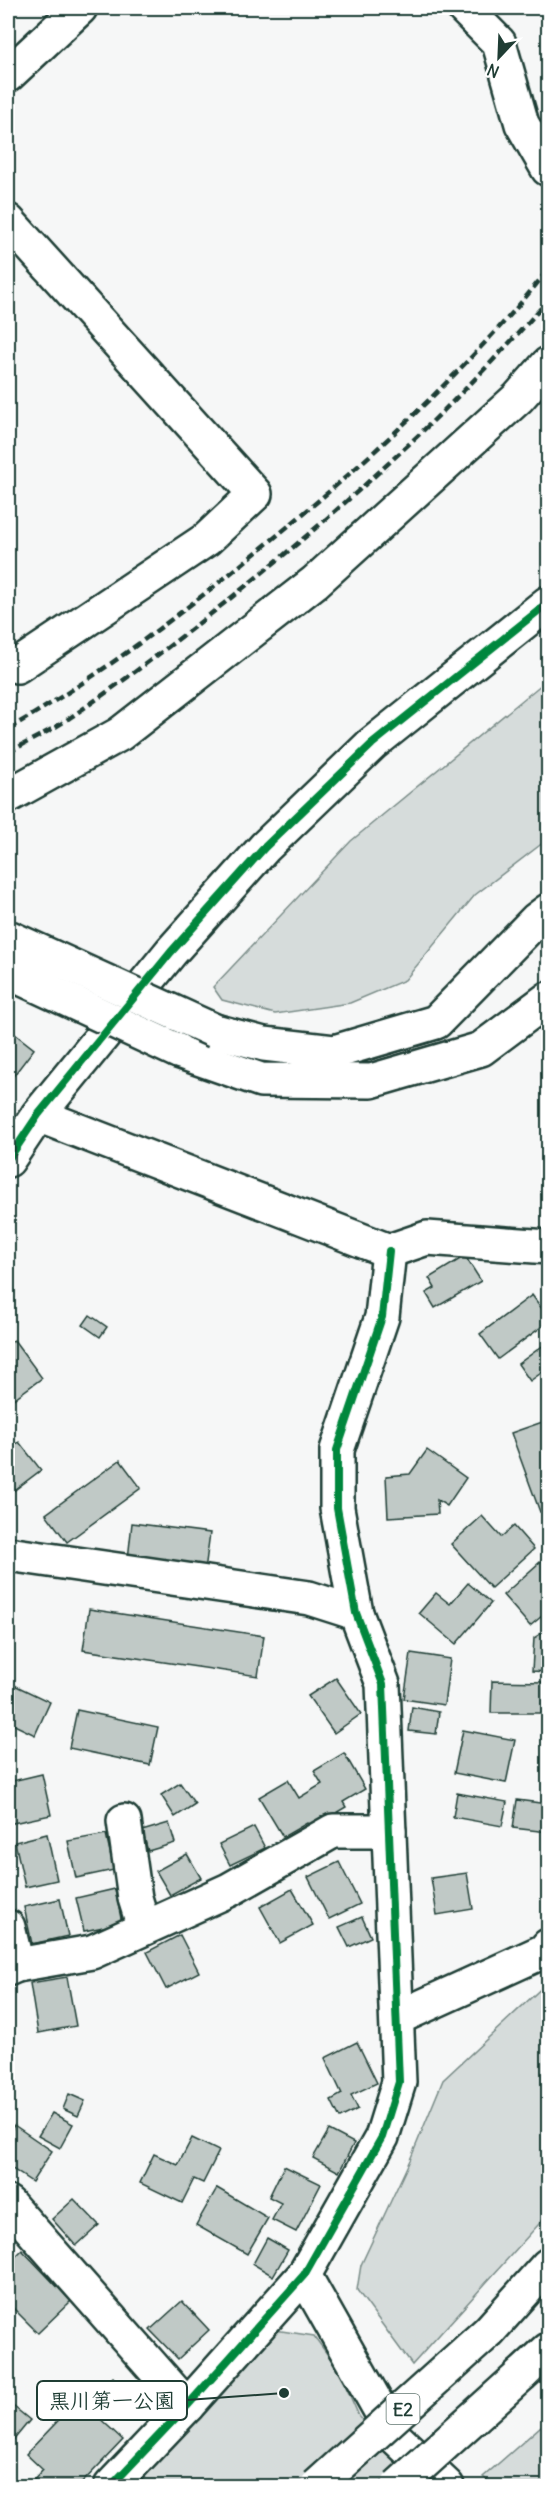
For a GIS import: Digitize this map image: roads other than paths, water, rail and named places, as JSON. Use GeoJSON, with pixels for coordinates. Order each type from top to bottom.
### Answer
{"type":"FeatureCollection","features":[{"type":"Feature","properties":{"kind":"main road"},"geometry":{"type":"LineString","coordinates":[[8,75],[80,8]]}},
{"type":"Feature","properties":{"kind":"main road"},"geometry":{"type":"LineString","coordinates":[[464,8],[499,43],[522,124],[549,169]]}},
{"type":"Feature","properties":{"kind":"main road"},"geometry":{"type":"LineString","coordinates":[[8,221],[255,494],[207,539],[17,666]]}},
{"type":"Feature","properties":{"kind":"main road"},"geometry":{"type":"LineString","coordinates":[[8,796],[120,734],[315,582],[518,398],[549,364]]}},
{"type":"Feature","properties":{"kind":"main road"},"geometry":{"type":"LineString","coordinates":[[8,1160],[38,1114],[171,952],[265,847],[372,744],[549,603]]}},
{"type":"Feature","properties":{"kind":"main road"},"geometry":{"type":"LineString","coordinates":[[8,937],[215,1031],[264,1044],[334,1052],[436,1022],[536,920],[549,911]]}},
{"type":"Feature","properties":{"kind":"main road"},"geometry":{"type":"LineString","coordinates":[[8,972],[177,1051],[261,1080],[371,1081],[480,1049],[549,999]]}},
{"type":"Feature","properties":{"kind":"main road"},"geometry":{"type":"LineString","coordinates":[[38,1114],[389,1251],[427,1238],[549,1247]]}},
{"type":"Feature","properties":{"kind":"main road"},"geometry":{"type":"LineString","coordinates":[[111,2487],[304,2275],[382,2137],[399,2082],[383,1684],[356,1612],[337,1508],[337,1450],[382,1317],[389,1251]]}},
{"type":"Feature","properties":{"kind":"main road"},"geometry":{"type":"LineString","coordinates":[[8,1554],[309,1598],[356,1612]]}},
{"type":"Feature","properties":{"kind":"main road"},"geometry":{"type":"LineString","coordinates":[[124,1821],[135,1898],[144,1927]]}},
{"type":"Feature","properties":{"kind":"main road"},"geometry":{"type":"LineString","coordinates":[[8,1927],[12,1967],[92,1952],[229,1890],[333,1831],[389,1832]]}},
{"type":"Feature","properties":{"kind":"main road"},"geometry":{"type":"LineString","coordinates":[[397,2018],[544,1951],[549,1946]]}},
{"type":"Feature","properties":{"kind":"main road"},"geometry":{"type":"LineString","coordinates":[[8,2203],[187,2406]]}},
{"type":"Feature","properties":{"kind":"main road"},"geometry":{"type":"LineString","coordinates":[[489,2331],[549,2265]]}},
{"type":"Feature","properties":{"kind":"main road"},"geometry":{"type":"LineString","coordinates":[[304,2275],[396,2438],[447,2487]]}},
{"type":"Feature","properties":{"kind":"main road","name":"E2"},"geometry":{"type":"LineString","coordinates":[[317,2487],[549,2276]]}},
{"type":"Feature","properties":{"kind":"main road"},"geometry":{"type":"LineString","coordinates":[[398,2487],[549,2350]]}},
{"type":"Feature","properties":{"kind":"railway"},"geometry":{"type":"LineString","coordinates":[[8,729],[93,676],[147,637],[296,520],[430,399],[521,303],[548,270]]}},
{"type":"Feature","properties":{"kind":"railway"},"geometry":{"type":"LineString","coordinates":[[8,753],[63,722],[115,686],[283,556],[363,487],[439,415],[548,300]]}},
{"type":"Feature","properties":{"kind":"place","name":"黒川第一公園"},"geometry":{"type":"Point","coordinates":[284,2393]}}]}
